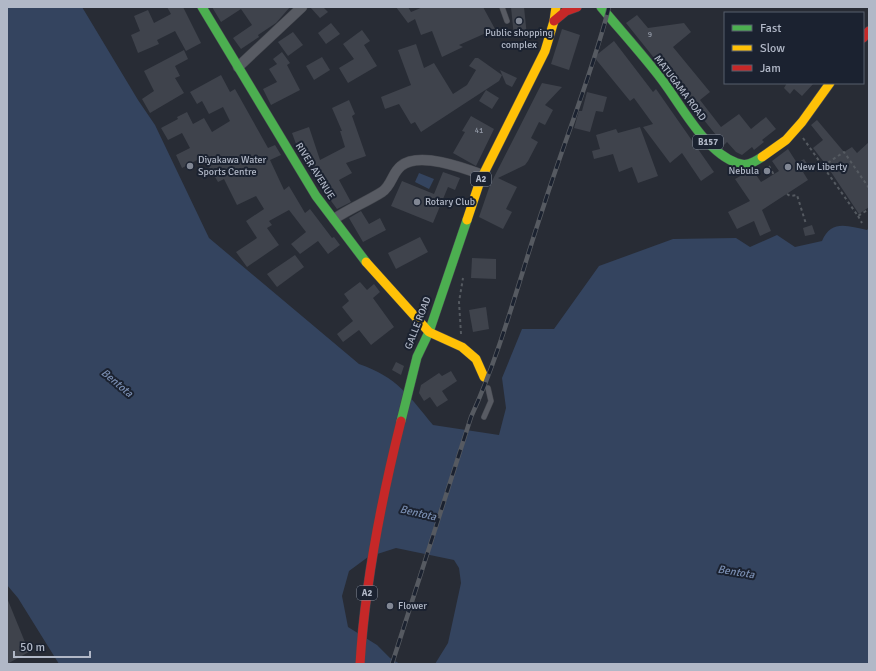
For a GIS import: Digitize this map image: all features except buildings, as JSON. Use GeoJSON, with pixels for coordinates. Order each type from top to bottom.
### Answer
{"type":"FeatureCollection","features":[{"type":"Feature","properties":{"kind":"main road","name":"RIVER AVENUE"},"geometry":{"type":"LineString","coordinates":[[202,7],[316,196],[367,263],[429,332]]}},
{"type":"Feature","properties":{"kind":"main road","name":"GALLE ROAD"},"geometry":{"type":"LineString","coordinates":[[360,664],[362,630],[372,556],[393,454],[417,357],[429,332],[466,220],[483,175],[538,68],[545,51],[554,22],[556,7]]}},
{"type":"Feature","properties":{"kind":"main road"},"geometry":{"type":"LineString","coordinates":[[554,22],[563,13],[577,7]]}},
{"type":"Feature","properties":{"kind":"main road","name":"MATUGAMA ROAD"},"geometry":{"type":"LineString","coordinates":[[580,7],[596,9],[670,90],[703,136],[727,159],[740,164],[754,162],[786,140],[797,129],[829,84]]}},
{"type":"Feature","properties":{"kind":"main road"},"geometry":{"type":"LineString","coordinates":[[429,332],[462,347],[476,359],[484,377]]}},
{"type":"Feature","properties":{"kind":"street"},"geometry":{"type":"LineString","coordinates":[[238,67],[302,7]]}},
{"type":"Feature","properties":{"kind":"street"},"geometry":{"type":"LineString","coordinates":[[334,219],[382,192],[389,186],[397,169],[408,161],[452,164],[483,175]]}},
{"type":"Feature","properties":{"kind":"lane"},"geometry":{"type":"LineString","coordinates":[[502,7],[507,21]]}},
{"type":"Feature","properties":{"kind":"lane"},"geometry":{"type":"LineString","coordinates":[[484,417],[491,401],[488,388]]}},
{"type":"Feature","properties":{"kind":"path"},"geometry":{"type":"LineString","coordinates":[[797,129],[862,223]]}},
{"type":"Feature","properties":{"kind":"path"},"geometry":{"type":"LineString","coordinates":[[823,166],[844,152],[869,188]]}},
{"type":"Feature","properties":{"kind":"path"},"geometry":{"type":"LineString","coordinates":[[787,194],[790,196],[797,195],[806,224]]}},
{"type":"Feature","properties":{"kind":"path"},"geometry":{"type":"LineString","coordinates":[[858,216],[869,210]]}},
{"type":"Feature","properties":{"kind":"path"},"geometry":{"type":"LineString","coordinates":[[462,347],[459,302],[463,276]]}},
{"type":"Feature","properties":{"kind":"water","name":"Bentota"},"geometry":{"type":"Polygon","coordinates":[[[7,7],[82,7],[138,100],[155,125],[209,238],[359,364],[372,369],[393,381],[409,396],[433,425],[499,435],[506,408],[502,378],[522,329],[554,329],[599,266],[673,239],[736,238],[750,247],[777,235],[795,247],[822,241],[830,229],[835,227],[847,226],[867,230],[869,228],[869,664],[435,664],[448,643],[461,583],[459,568],[454,560],[396,548],[368,557],[349,571],[342,596],[348,627],[377,645],[390,658],[400,664],[59,664],[18,598],[7,585],[7,7]]]}},
{"type":"Feature","properties":{"kind":"water"},"geometry":{"type":"Polygon","coordinates":[[[419,173],[434,179],[429,189],[415,182],[419,173]]]}},
{"type":"Feature","properties":{"kind":"railway"},"geometry":{"type":"LineString","coordinates":[[392,664],[471,417],[501,339],[552,180],[595,57],[609,7]]}},
{"type":"Feature","properties":{"kind":"traffic: fast"},"geometry":{"type":"LineString","coordinates":[[202,7],[316,196],[366,262]]}},
{"type":"Feature","properties":{"kind":"traffic: fast"},"geometry":{"type":"LineString","coordinates":[[601,7],[640,52],[695,127],[715,149],[726,158],[741,164],[750,163],[762,157]]}},
{"type":"Feature","properties":{"kind":"traffic: fast"},"geometry":{"type":"LineString","coordinates":[[401,421],[417,357],[429,332],[467,220]]}},
{"type":"Feature","properties":{"kind":"traffic: slow"},"geometry":{"type":"LineString","coordinates":[[467,220],[480,181],[545,51],[554,21],[556,7]]}},
{"type":"Feature","properties":{"kind":"traffic: slow"},"geometry":{"type":"LineString","coordinates":[[762,157],[786,140],[802,122],[829,84]]}},
{"type":"Feature","properties":{"kind":"traffic: slow"},"geometry":{"type":"LineString","coordinates":[[366,262],[429,332],[462,347],[476,359],[484,377]]}},
{"type":"Feature","properties":{"kind":"traffic: jam"},"geometry":{"type":"LineString","coordinates":[[554,21],[566,11],[577,7]]}},
{"type":"Feature","properties":{"kind":"traffic: jam"},"geometry":{"type":"LineString","coordinates":[[864,37],[869,31]]}},
{"type":"Feature","properties":{"kind":"traffic: jam"},"geometry":{"type":"LineString","coordinates":[[360,664],[362,633],[375,542],[401,421]]}},
{"type":"Feature","properties":{"kind":"place","name":"Public shopping complex"},"geometry":{"type":"Point","coordinates":[519,21]}},
{"type":"Feature","properties":{"kind":"place","name":"Diyakawa Water Sports Centre"},"geometry":{"type":"Point","coordinates":[190,166]}},
{"type":"Feature","properties":{"kind":"place","name":"New Liberty"},"geometry":{"type":"Point","coordinates":[788,167]}},
{"type":"Feature","properties":{"kind":"place","name":"Nebula"},"geometry":{"type":"Point","coordinates":[767,171]}},
{"type":"Feature","properties":{"kind":"place","name":"Rotary Club"},"geometry":{"type":"Point","coordinates":[417,202]}},
{"type":"Feature","properties":{"kind":"place","name":"Flower"},"geometry":{"type":"Point","coordinates":[390,606]}}]}
